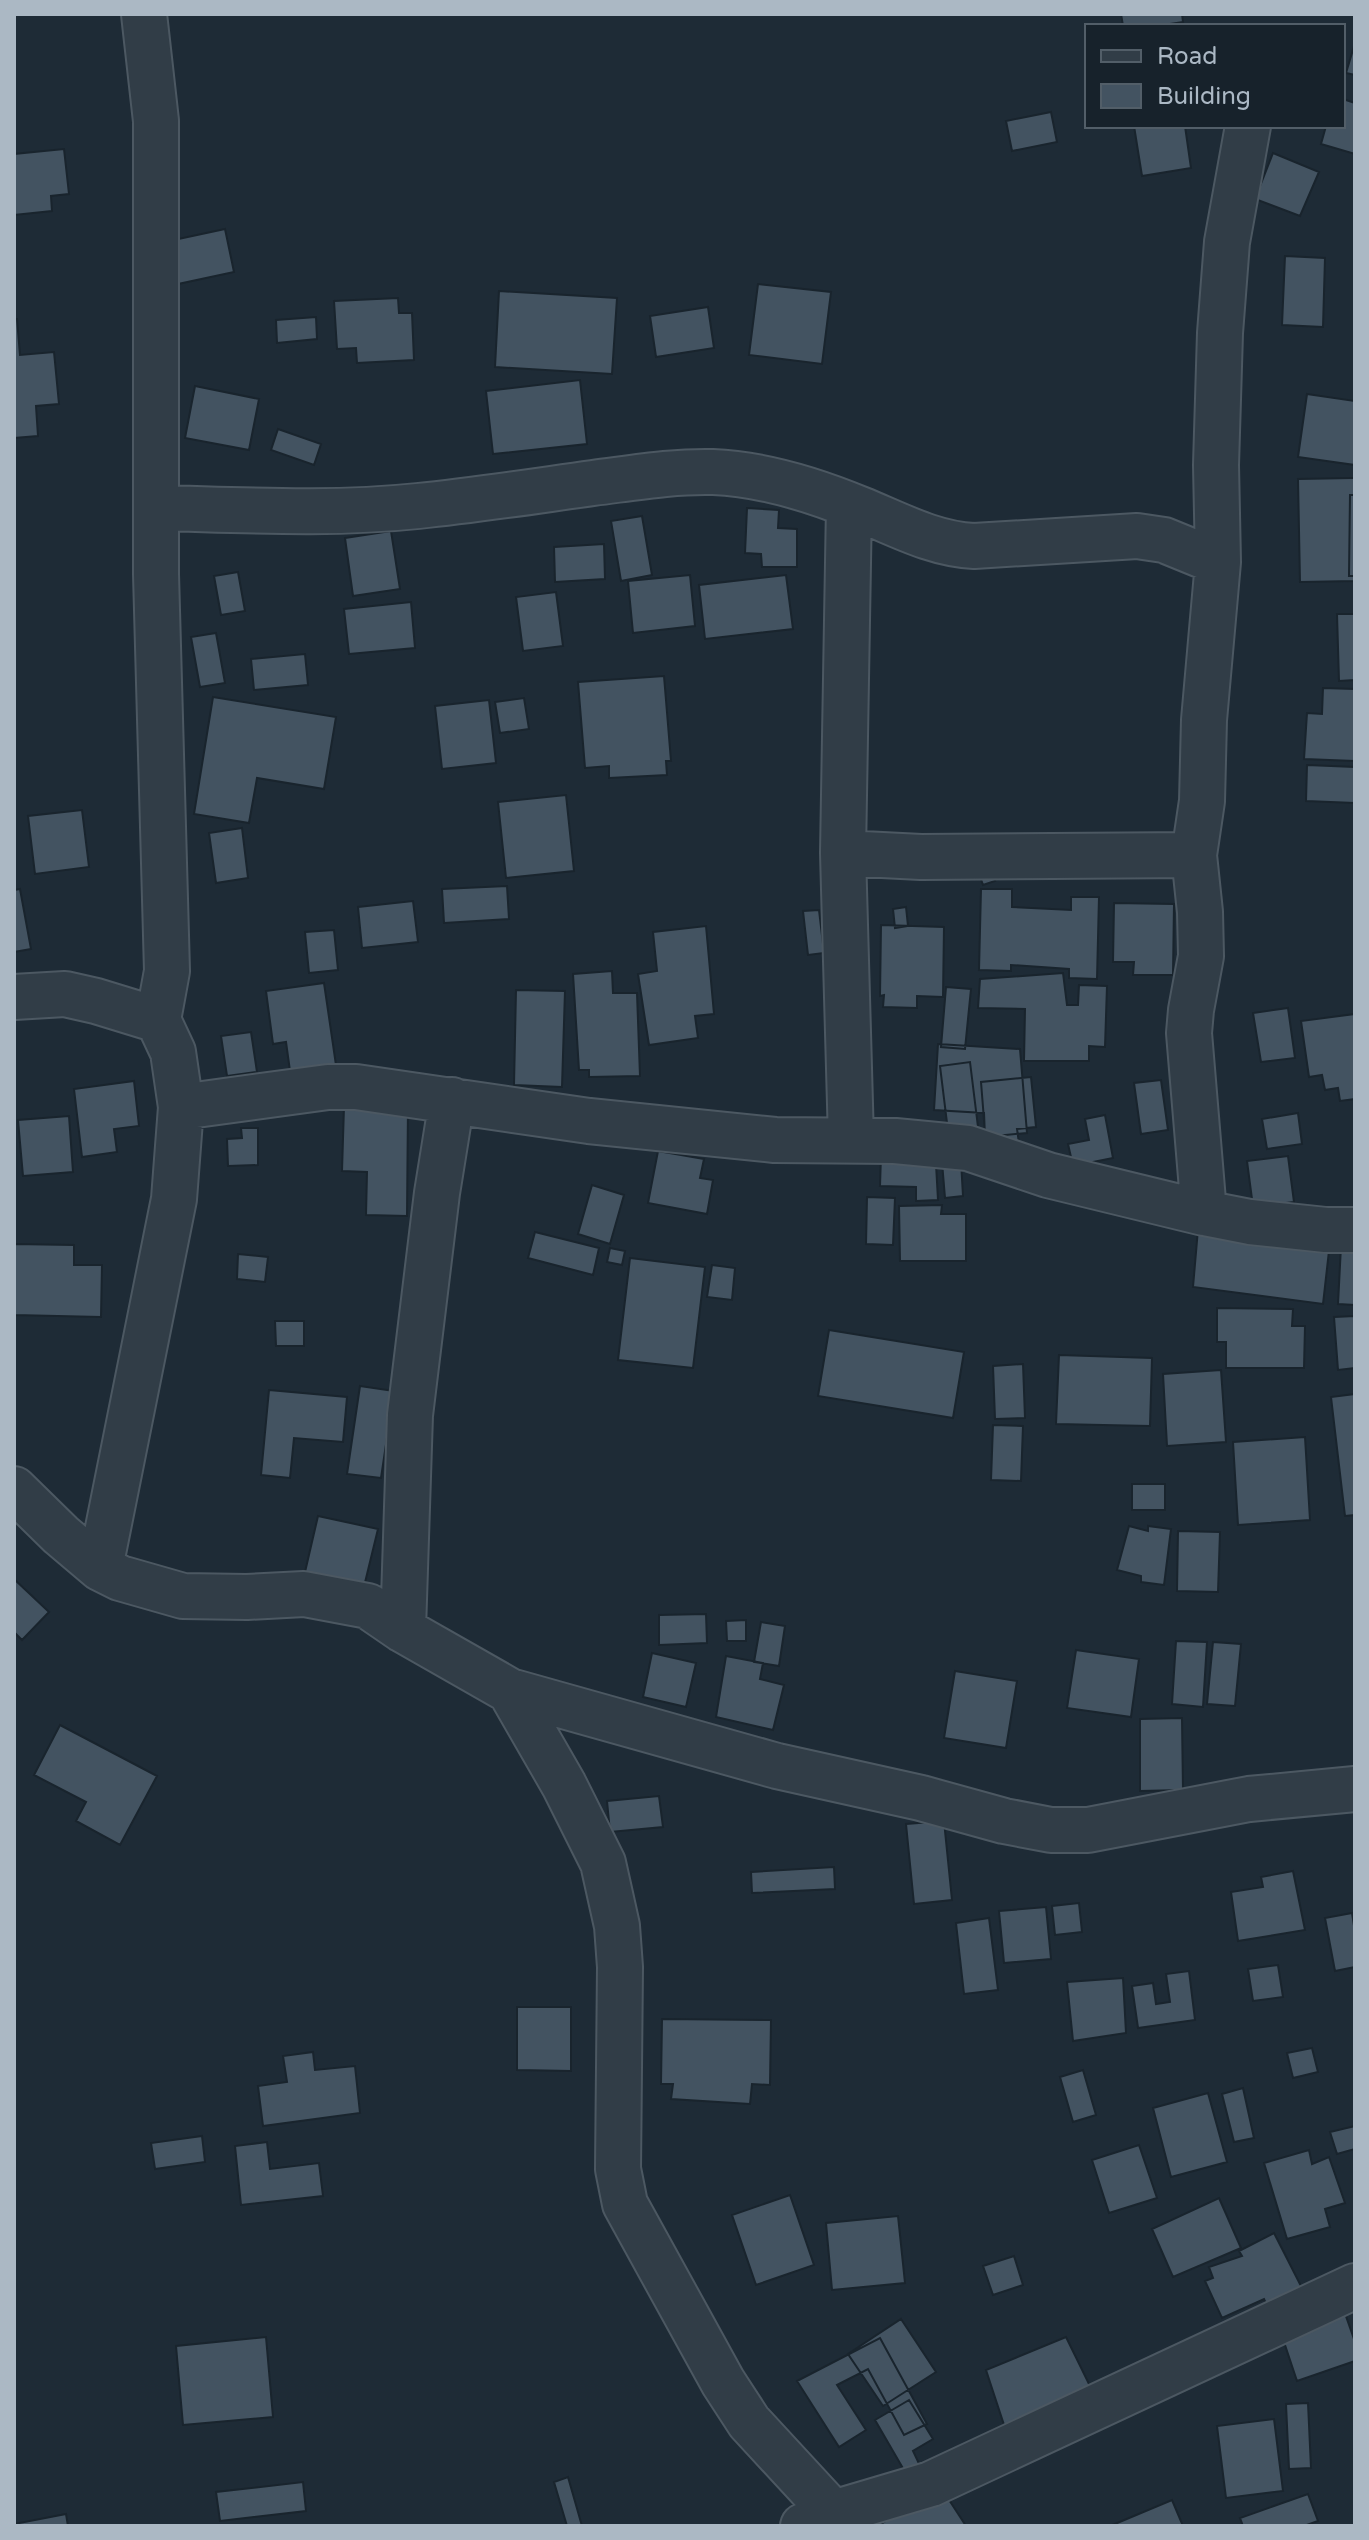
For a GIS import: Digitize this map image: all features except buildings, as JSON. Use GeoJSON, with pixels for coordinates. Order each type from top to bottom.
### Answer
{"type":"FeatureCollection","features":[{"type":"Feature","properties":{"kind":"street"},"geometry":{"type":"LineString","coordinates":[[100,1568],[174,1199],[181,1107],[173,1052],[158,1020],[167,971],[156,574],[156,121],[144,14]]}},
{"type":"Feature","properties":{"kind":"street"},"geometry":{"type":"LineString","coordinates":[[1204,1213],[1189,1033],[1201,956],[1194,855],[1202,801],[1204,720],[1218,562],[1216,465],[1221,318],[1227,242],[1248,128]]}},
{"type":"Feature","properties":{"kind":"street"},"geometry":{"type":"LineString","coordinates":[[158,508],[305,511],[416,506],[656,474],[710,472],[743,474],[772,481],[849,505],[936,541],[955,545],[1137,536],[1164,540],[1218,562]]}},
{"type":"Feature","properties":{"kind":"street"},"geometry":{"type":"LineString","coordinates":[[849,505],[843,853],[851,1140]]}},
{"type":"Feature","properties":{"kind":"street"},"geometry":{"type":"LineString","coordinates":[[843,853],[921,857],[1194,855]]}},
{"type":"Feature","properties":{"kind":"street"},"geometry":{"type":"LineString","coordinates":[[14,997],[65,994],[158,1020]]}},
{"type":"Feature","properties":{"kind":"street"},"geometry":{"type":"LineString","coordinates":[[181,1107],[342,1087],[386,1090],[559,1117],[775,1140],[895,1141],[968,1148],[1048,1175],[1204,1213],[1295,1227],[1355,1230]]}},
{"type":"Feature","properties":{"kind":"street"},"geometry":{"type":"LineString","coordinates":[[403,1630],[410,1415],[437,1193],[452,1100]]}},
{"type":"Feature","properties":{"kind":"street"},"geometry":{"type":"LineString","coordinates":[[14,1489],[100,1568],[120,1578],[183,1596],[304,1594],[368,1606],[403,1630],[510,1691],[777,1766],[921,1798],[1004,1821],[1051,1830],[1088,1830],[1249,1799],[1355,1789]]}},
{"type":"Feature","properties":{"kind":"street"},"geometry":{"type":"LineString","coordinates":[[510,1691],[564,1785],[603,1863],[617,1926],[620,1967],[618,2169],[625,2204],[736,2402],[827,2522],[931,2484],[1355,2286]]}}]}
